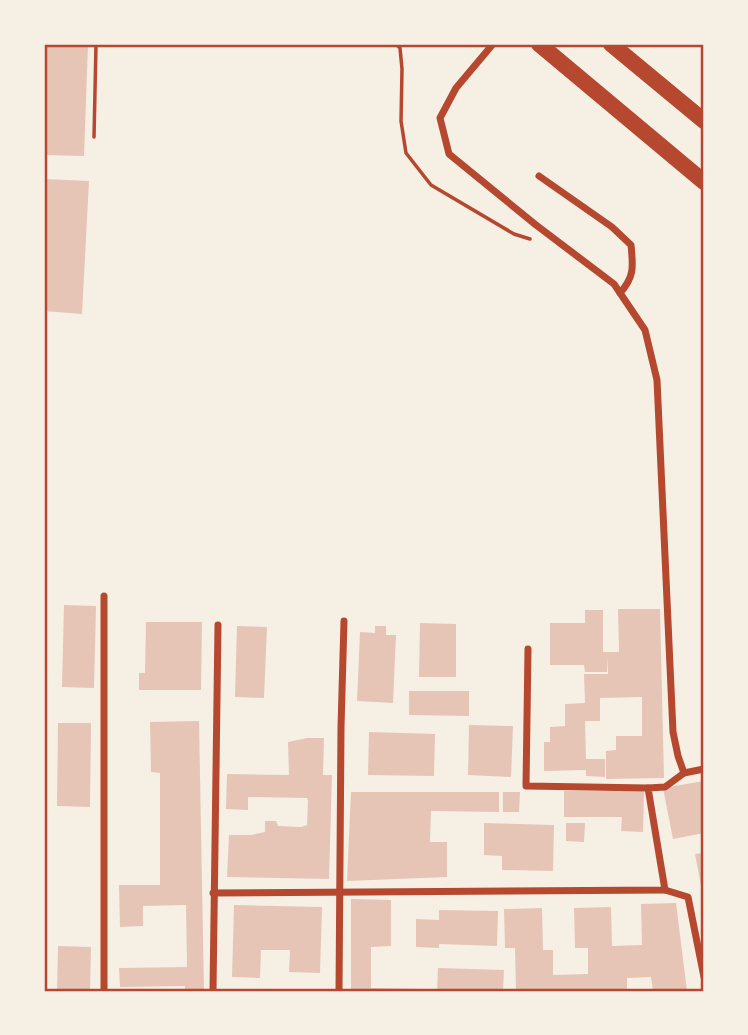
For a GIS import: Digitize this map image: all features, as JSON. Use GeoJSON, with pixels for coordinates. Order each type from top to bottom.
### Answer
{"type":"FeatureCollection","features":[{"type":"Feature","properties":{"kind":"highway"},"geometry":{"type":"LineString","coordinates":[[539,44],[704,182]]}},
{"type":"Feature","properties":{"kind":"highway"},"geometry":{"type":"LineString","coordinates":[[611,44],[704,121]]}},
{"type":"Feature","properties":{"kind":"street"},"geometry":{"type":"LineString","coordinates":[[493,44],[456,88],[440,118],[449,154],[614,284],[645,330],[657,380],[673,732],[684,773]]}},
{"type":"Feature","properties":{"kind":"street"},"geometry":{"type":"LineString","coordinates":[[539,176],[612,227],[631,245],[633,273],[620,293]]}},
{"type":"Feature","properties":{"kind":"street"},"geometry":{"type":"LineString","coordinates":[[104,596],[104,991]]}},
{"type":"Feature","properties":{"kind":"street"},"geometry":{"type":"LineString","coordinates":[[339,991],[344,621]]}},
{"type":"Feature","properties":{"kind":"street"},"geometry":{"type":"LineString","coordinates":[[213,991],[218,625]]}},
{"type":"Feature","properties":{"kind":"street"},"geometry":{"type":"LineString","coordinates":[[528,649],[526,786],[665,787],[684,773],[704,769]]}},
{"type":"Feature","properties":{"kind":"street"},"geometry":{"type":"LineString","coordinates":[[648,788],[665,890]]}},
{"type":"Feature","properties":{"kind":"street"},"geometry":{"type":"LineString","coordinates":[[213,893],[665,890],[688,897],[704,977]]}},
{"type":"Feature","properties":{"kind":"path"},"geometry":{"type":"LineString","coordinates":[[94,137],[96,44]]}},
{"type":"Feature","properties":{"kind":"building"},"geometry":{"type":"Polygon","coordinates":[[[44,44],[88,44],[84,156],[44,155],[44,44]]]}},
{"type":"Feature","properties":{"kind":"building"},"geometry":{"type":"Polygon","coordinates":[[[44,179],[89,181],[82,314],[44,311],[44,179]]]}},
{"type":"Feature","properties":{"kind":"building"},"geometry":{"type":"Polygon","coordinates":[[[64,605],[96,606],[94,688],[62,687],[64,605]]]}},
{"type":"Feature","properties":{"kind":"building"},"geometry":{"type":"Polygon","coordinates":[[[618,609],[660,609],[664,778],[606,779],[606,751],[616,750],[616,736],[642,736],[642,697],[600,698],[600,721],[585,721],[586,759],[605,759],[605,777],[586,776],[586,770],[544,771],[544,742],[550,742],[550,727],[565,726],[565,704],[585,703],[584,674],[608,674],[608,658],[607,672],[585,672],[584,665],[550,665],[550,623],[585,623],[585,610],[603,610],[603,652],[619,652],[618,609]]]}},
{"type":"Feature","properties":{"kind":"building"},"geometry":{"type":"Polygon","coordinates":[[[146,622],[202,622],[201,690],[139,690],[139,673],[145,673],[146,622]]]}},
{"type":"Feature","properties":{"kind":"building"},"geometry":{"type":"Polygon","coordinates":[[[420,623],[456,624],[456,677],[419,677],[420,623]]]}},
{"type":"Feature","properties":{"kind":"building"},"geometry":{"type":"Polygon","coordinates":[[[237,626],[267,627],[264,698],[235,697],[237,626]]]}},
{"type":"Feature","properties":{"kind":"building"},"geometry":{"type":"Polygon","coordinates":[[[375,626],[386,626],[386,635],[396,635],[393,703],[357,701],[360,632],[375,633],[375,626]]]}},
{"type":"Feature","properties":{"kind":"building"},"geometry":{"type":"Polygon","coordinates":[[[409,691],[469,691],[469,716],[409,715],[409,691]]]}},
{"type":"Feature","properties":{"kind":"building"},"geometry":{"type":"Polygon","coordinates":[[[199,721],[204,991],[185,991],[185,986],[120,987],[119,968],[187,967],[186,905],[143,906],[143,926],[120,927],[119,885],[160,885],[160,773],[151,772],[150,722],[199,721]]]}},
{"type":"Feature","properties":{"kind":"building"},"geometry":{"type":"Polygon","coordinates":[[[58,723],[91,723],[90,807],[57,806],[58,723]]]}},
{"type":"Feature","properties":{"kind":"building"},"geometry":{"type":"Polygon","coordinates":[[[469,725],[513,726],[511,777],[468,775],[469,725]]]}},
{"type":"Feature","properties":{"kind":"building"},"geometry":{"type":"Polygon","coordinates":[[[369,732],[435,734],[434,776],[368,775],[369,732]]]}},
{"type":"Feature","properties":{"kind":"building"},"geometry":{"type":"Polygon","coordinates":[[[324,738],[323,775],[332,775],[329,879],[227,877],[229,835],[265,832],[265,821],[276,821],[278,826],[307,825],[308,801],[307,798],[248,797],[248,810],[226,809],[227,774],[289,775],[288,742],[324,738]]]}},
{"type":"Feature","properties":{"kind":"building"},"geometry":{"type":"Polygon","coordinates":[[[704,781],[704,833],[673,839],[663,788],[704,781]]]}},
{"type":"Feature","properties":{"kind":"building"},"geometry":{"type":"Polygon","coordinates":[[[564,791],[644,791],[643,832],[621,831],[622,817],[564,817],[564,791]]]}},
{"type":"Feature","properties":{"kind":"building"},"geometry":{"type":"Polygon","coordinates":[[[351,792],[499,792],[499,812],[431,811],[430,842],[447,842],[447,877],[347,881],[351,792]]]}},
{"type":"Feature","properties":{"kind":"building"},"geometry":{"type":"Polygon","coordinates":[[[503,792],[520,792],[519,812],[503,812],[503,792]]]}},
{"type":"Feature","properties":{"kind":"building"},"geometry":{"type":"Polygon","coordinates":[[[484,823],[554,825],[553,871],[502,870],[502,856],[484,855],[484,823]]]}},
{"type":"Feature","properties":{"kind":"building"},"geometry":{"type":"Polygon","coordinates":[[[566,823],[585,823],[584,842],[566,841],[566,823]]]}},
{"type":"Feature","properties":{"kind":"building"},"geometry":{"type":"Polygon","coordinates":[[[704,853],[704,895],[703,896],[695,854],[704,853]]]}},
{"type":"Feature","properties":{"kind":"building"},"geometry":{"type":"Polygon","coordinates":[[[351,899],[391,900],[391,946],[371,947],[371,988],[419,991],[351,991],[351,899]]]}},
{"type":"Feature","properties":{"kind":"building"},"geometry":{"type":"Polygon","coordinates":[[[676,903],[687,991],[653,991],[651,977],[627,978],[627,991],[516,991],[515,948],[505,948],[504,909],[542,908],[543,950],[553,950],[553,975],[588,974],[588,948],[575,948],[574,908],[611,907],[612,946],[642,945],[641,904],[676,903]]]}},
{"type":"Feature","properties":{"kind":"building"},"geometry":{"type":"Polygon","coordinates":[[[234,905],[322,907],[320,973],[289,972],[290,950],[261,950],[260,978],[232,977],[234,905]]]}},
{"type":"Feature","properties":{"kind":"building"},"geometry":{"type":"Polygon","coordinates":[[[439,910],[498,911],[497,946],[439,944],[439,948],[416,947],[416,919],[439,920],[439,910]]]}},
{"type":"Feature","properties":{"kind":"building"},"geometry":{"type":"Polygon","coordinates":[[[58,946],[91,947],[90,991],[57,991],[58,946]]]}},
{"type":"Feature","properties":{"kind":"building"},"geometry":{"type":"Polygon","coordinates":[[[438,968],[504,970],[503,991],[437,991],[438,968]]]}}]}
